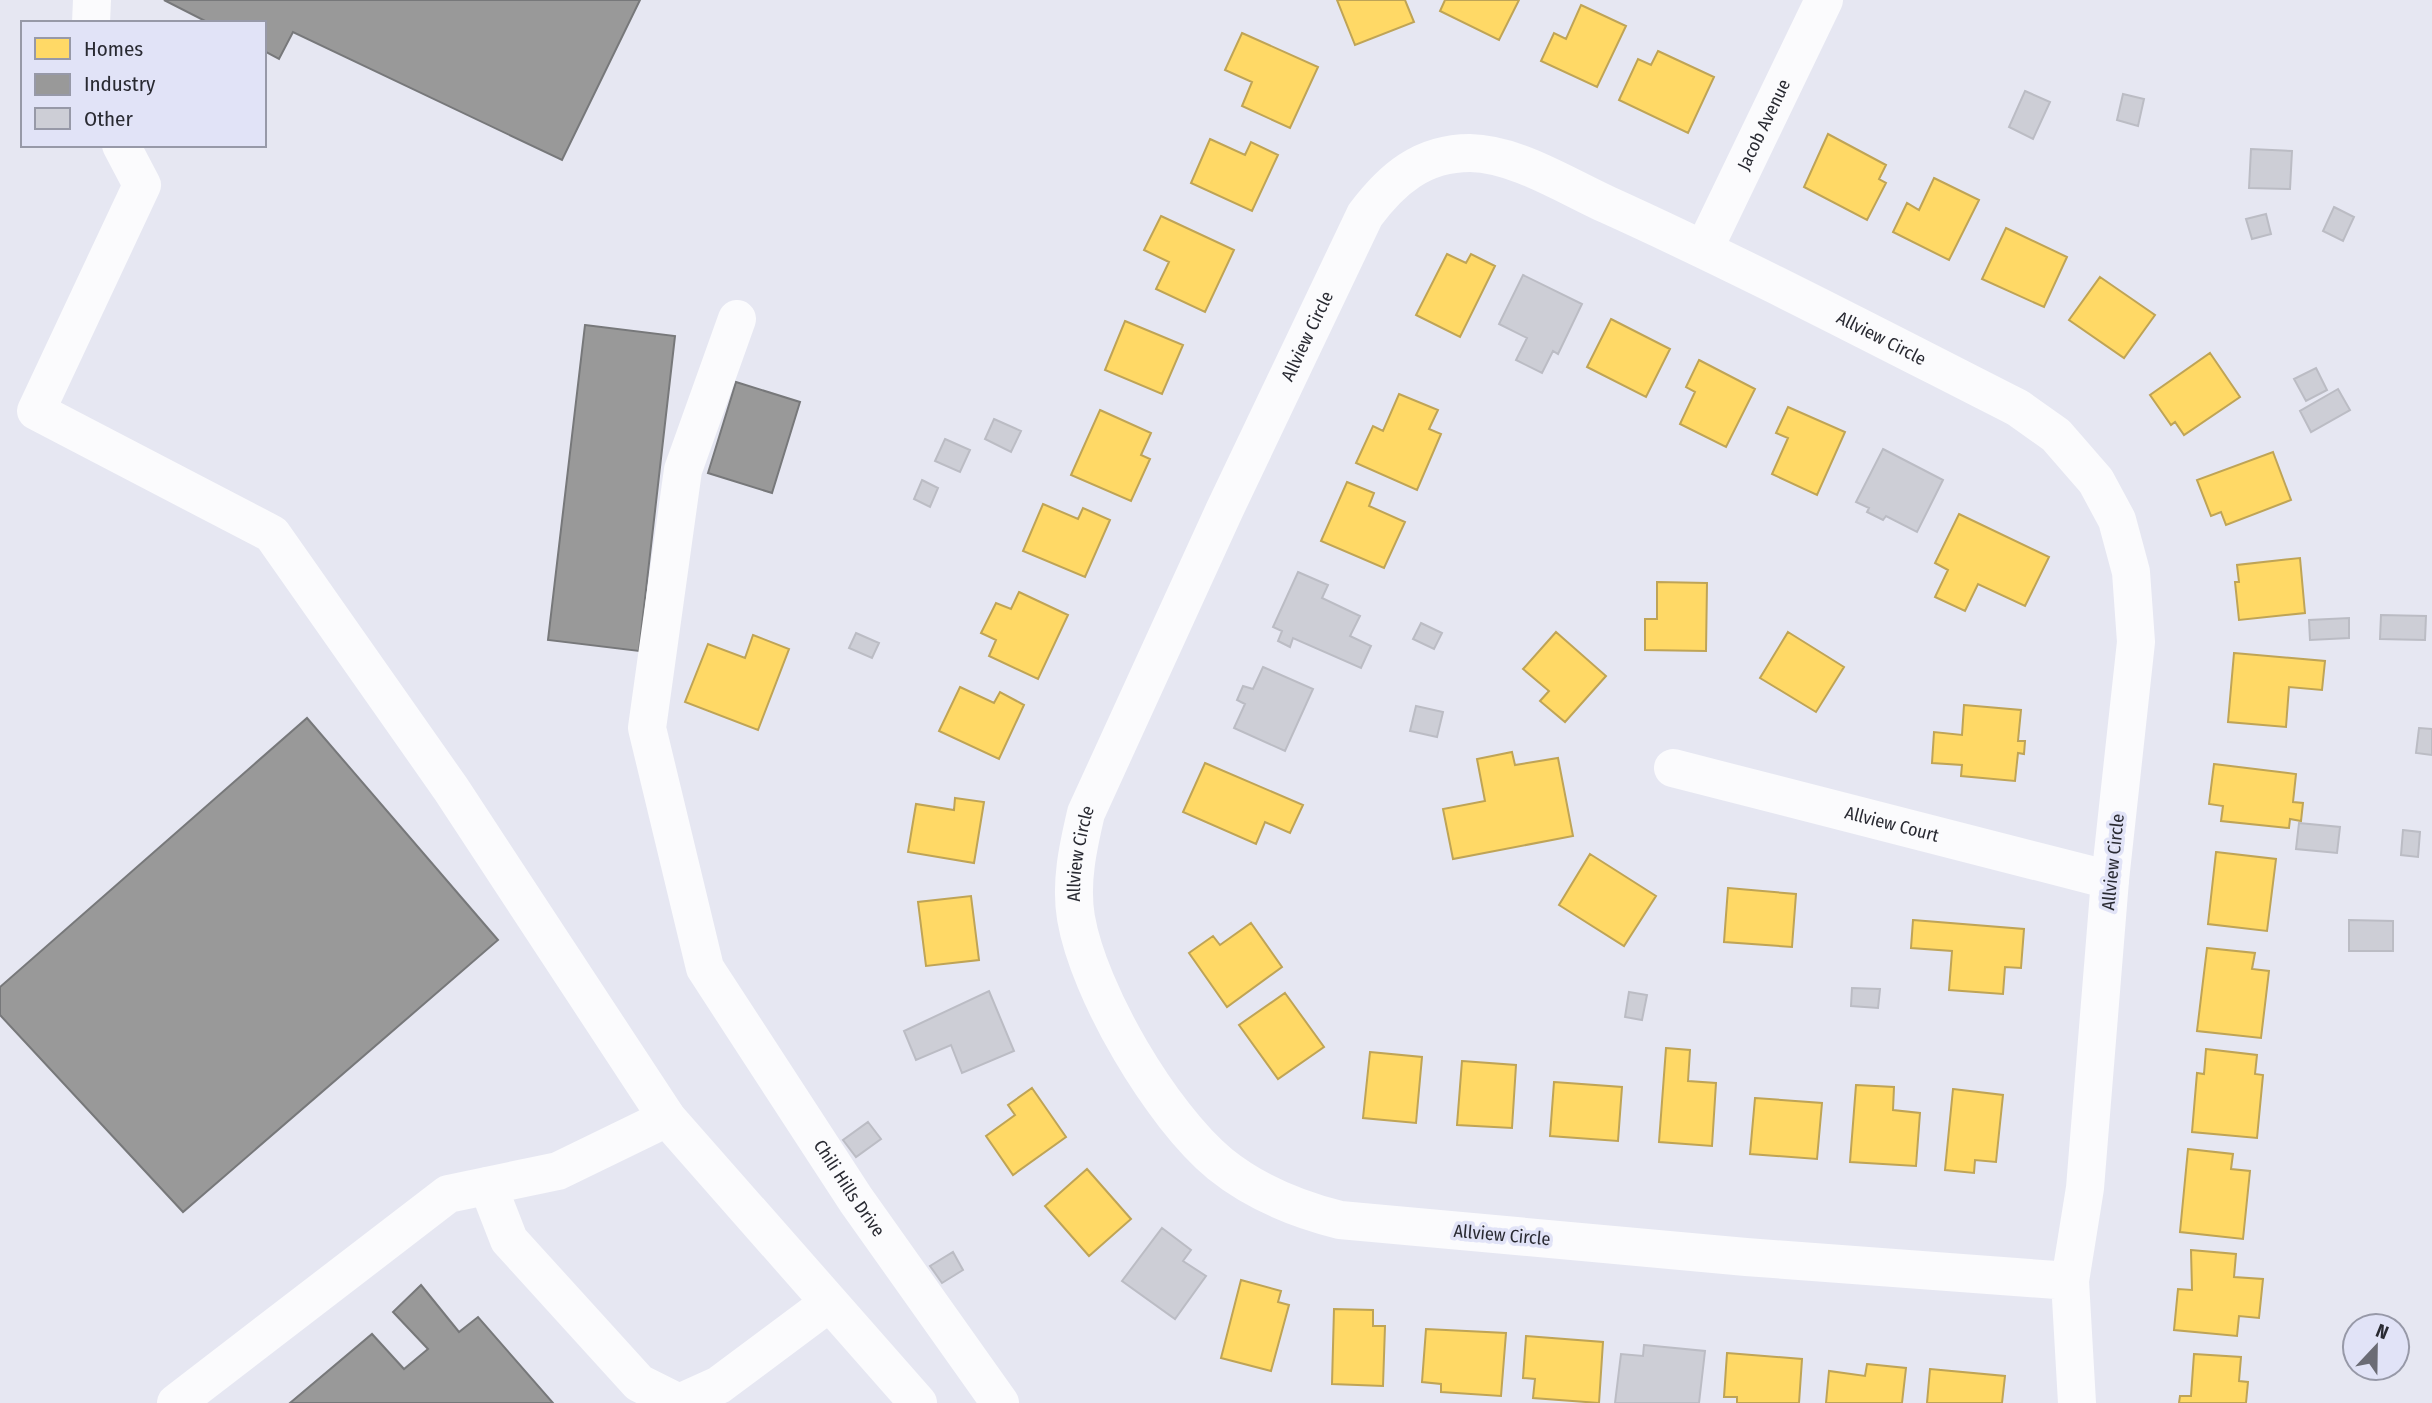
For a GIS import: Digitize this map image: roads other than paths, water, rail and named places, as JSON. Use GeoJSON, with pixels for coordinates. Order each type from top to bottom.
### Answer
{"type":"FeatureCollection","features":[{"type":"Feature","properties":{"kind":"street"},"geometry":{"type":"LineString","coordinates":[[91,21],[92,0]]}},
{"type":"Feature","properties":{"kind":"street","name":"Jacob Avenue"},"geometry":{"type":"LineString","coordinates":[[1704,249],[1824,0]]}},
{"type":"Feature","properties":{"kind":"street"},"geometry":{"type":"LineString","coordinates":[[122,147],[142,185],[36,411],[272,534],[451,789],[667,1118],[918,1403]]}},
{"type":"Feature","properties":{"kind":"street","name":"Allview Circle"},"geometry":{"type":"LineString","coordinates":[[2070,1281],[1746,1257],[1340,1220],[1303,1211],[1267,1196],[1219,1163],[1176,1116],[1126,1045],[1087,967],[1076,916],[1075,863],[1086,813],[1230,499],[1365,215],[1387,186],[1433,158],[1469,153],[1506,158],[1704,249],[2018,408],[2056,435],[2096,481],[2117,520],[2131,572],[2136,642],[2110,880],[2085,1188],[2070,1281],[2077,1403]]}},
{"type":"Feature","properties":{"kind":"street","name":"Chili Hills Drive"},"geometry":{"type":"LineString","coordinates":[[737,319],[682,470],[647,728],[705,968],[856,1200],[1000,1403]]}},
{"type":"Feature","properties":{"kind":"street","name":"Allview Court"},"geometry":{"type":"LineString","coordinates":[[1673,768],[2110,880]]}},
{"type":"Feature","properties":{"kind":"street"},"geometry":{"type":"LineString","coordinates":[[176,1403],[448,1194],[558,1171],[667,1118]]}},
{"type":"Feature","properties":{"kind":"street"},"geometry":{"type":"LineString","coordinates":[[488,1186],[509,1240],[639,1383],[680,1403],[719,1385],[829,1303]]}}]}
